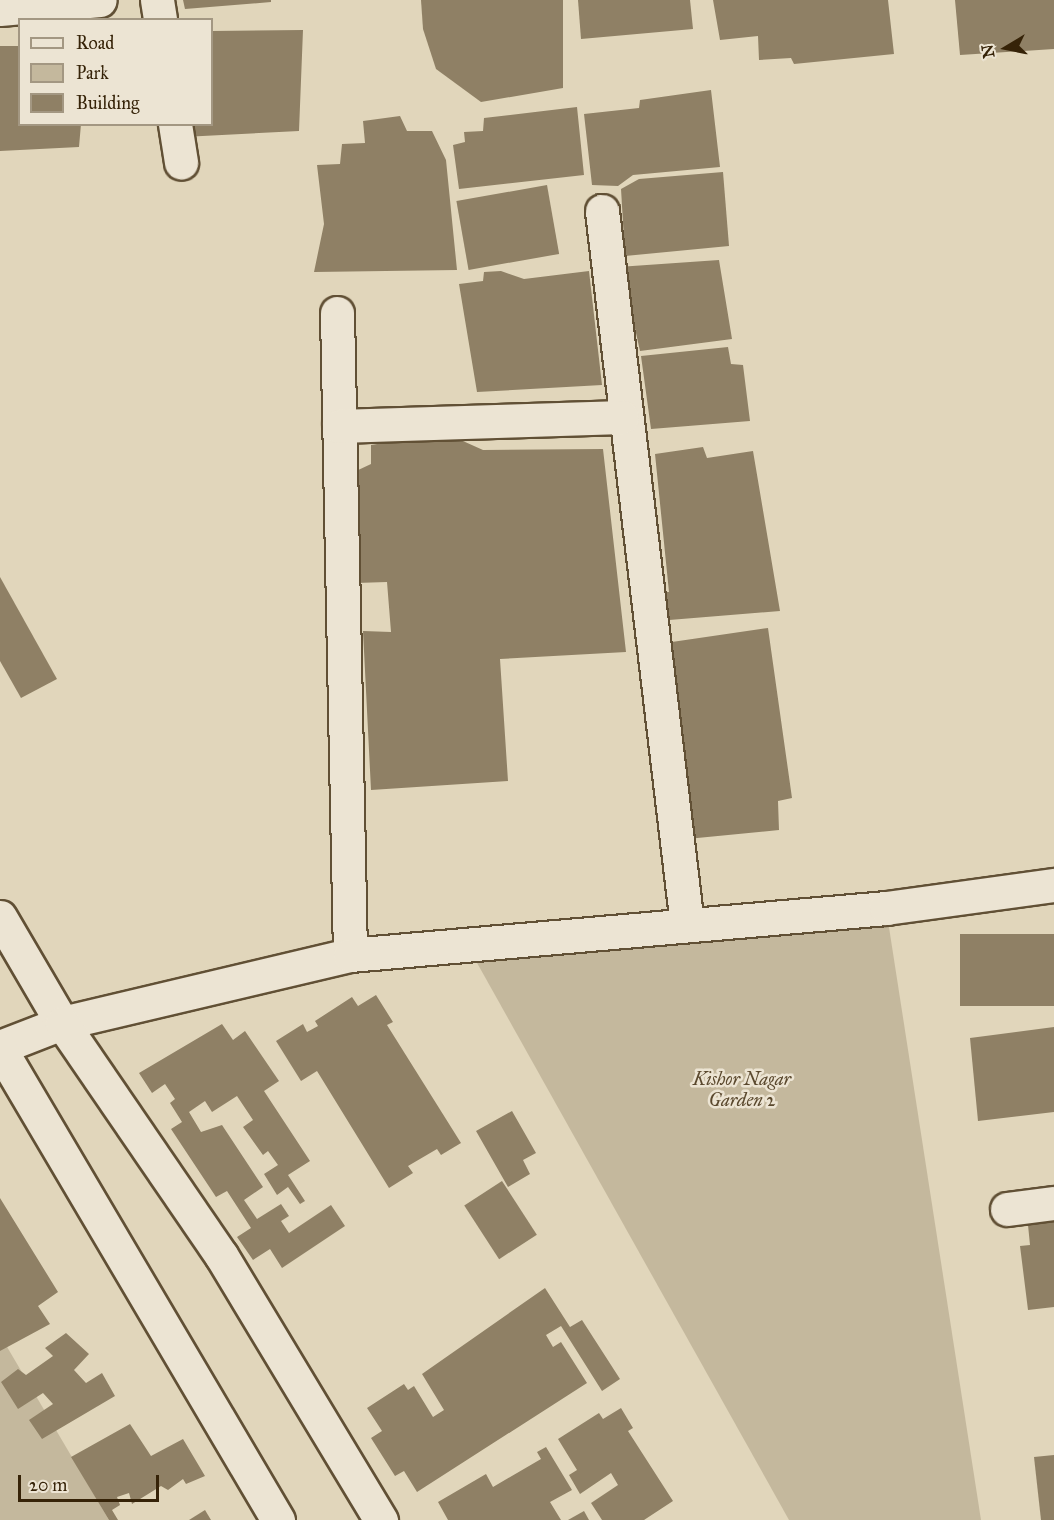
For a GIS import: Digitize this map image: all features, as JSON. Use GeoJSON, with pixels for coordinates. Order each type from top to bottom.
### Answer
{"type":"FeatureCollection","features":[{"type":"Feature","properties":{"kind":"street"},"geometry":{"type":"LineString","coordinates":[[0,9],[100,0]]}},
{"type":"Feature","properties":{"kind":"street"},"geometry":{"type":"LineString","coordinates":[[157,0],[160,18]]}},
{"type":"Feature","properties":{"kind":"street"},"geometry":{"type":"LineString","coordinates":[[175,126],[181,163]]}},
{"type":"Feature","properties":{"kind":"street"},"geometry":{"type":"LineString","coordinates":[[602,211],[622,417],[687,925]]}},
{"type":"Feature","properties":{"kind":"street"},"geometry":{"type":"LineString","coordinates":[[337,313],[350,955]]}},
{"type":"Feature","properties":{"kind":"street"},"geometry":{"type":"LineString","coordinates":[[339,426],[622,417]]}},
{"type":"Feature","properties":{"kind":"street"},"geometry":{"type":"LineString","coordinates":[[278,1520],[0,1048],[62,1023],[350,955],[886,908],[1054,885]]}},
{"type":"Feature","properties":{"kind":"street"},"geometry":{"type":"LineString","coordinates":[[0,917],[62,1023],[221,1255],[381,1520]]}},
{"type":"Feature","properties":{"kind":"street"},"geometry":{"type":"LineString","coordinates":[[1007,1209],[1054,1203]]}},
{"type":"Feature","properties":{"kind":"green space","name":"Kishor Nagar Garden 2"},"geometry":{"type":"Polygon","coordinates":[[[886,908],[981,1520],[789,1520],[467,945],[886,908]]]}},
{"type":"Feature","properties":{"kind":"green space"},"geometry":{"type":"Polygon","coordinates":[[[0,1335],[109,1520],[0,1520],[0,1335]]]}},
{"type":"Feature","properties":{"kind":"building"},"geometry":{"type":"Polygon","coordinates":[[[183,0],[271,0],[271,2],[185,9],[183,0]]]}},
{"type":"Feature","properties":{"kind":"building"},"geometry":{"type":"Polygon","coordinates":[[[421,0],[563,0],[563,88],[481,102],[436,69],[423,29],[421,0]]]}},
{"type":"Feature","properties":{"kind":"building"},"geometry":{"type":"Polygon","coordinates":[[[578,0],[690,0],[693,29],[581,39],[578,0]]]}},
{"type":"Feature","properties":{"kind":"building"},"geometry":{"type":"Polygon","coordinates":[[[713,0],[888,0],[894,54],[794,64],[791,58],[759,60],[758,36],[720,40],[713,0]]]}},
{"type":"Feature","properties":{"kind":"building"},"geometry":{"type":"Polygon","coordinates":[[[955,0],[1054,0],[1054,49],[960,55],[955,0]]]}},
{"type":"Feature","properties":{"kind":"building"},"geometry":{"type":"Polygon","coordinates":[[[303,30],[299,131],[183,137],[183,126],[213,126],[213,31],[303,30]]]}},
{"type":"Feature","properties":{"kind":"building"},"geometry":{"type":"Polygon","coordinates":[[[0,46],[18,46],[18,126],[81,126],[79,147],[0,151],[0,46]]]}},
{"type":"Feature","properties":{"kind":"building"},"geometry":{"type":"Polygon","coordinates":[[[711,90],[720,167],[633,175],[618,186],[592,185],[584,114],[639,108],[640,100],[711,90]]]}},
{"type":"Feature","properties":{"kind":"building"},"geometry":{"type":"Polygon","coordinates":[[[577,107],[584,175],[459,189],[453,145],[465,142],[464,132],[483,131],[484,118],[577,107]]]}},
{"type":"Feature","properties":{"kind":"building"},"geometry":{"type":"Polygon","coordinates":[[[400,116],[407,131],[432,131],[446,160],[457,270],[314,272],[324,224],[317,165],[340,164],[342,144],[365,143],[363,121],[400,116]]]}},
{"type":"Feature","properties":{"kind":"building"},"geometry":{"type":"Polygon","coordinates":[[[723,172],[729,246],[625,256],[621,189],[639,179],[723,172]]]}},
{"type":"Feature","properties":{"kind":"building"},"geometry":{"type":"Polygon","coordinates":[[[547,185],[559,254],[469,270],[456,201],[547,185]]]}},
{"type":"Feature","properties":{"kind":"building"},"geometry":{"type":"Polygon","coordinates":[[[719,260],[732,339],[640,351],[630,306],[620,302],[618,267],[719,260]]]}},
{"type":"Feature","properties":{"kind":"building"},"geometry":{"type":"Polygon","coordinates":[[[501,271],[524,279],[589,271],[602,385],[477,392],[459,284],[483,281],[484,272],[501,271]]]}},
{"type":"Feature","properties":{"kind":"building"},"geometry":{"type":"Polygon","coordinates":[[[728,347],[731,364],[743,365],[750,421],[651,429],[641,356],[728,347]]]}},
{"type":"Feature","properties":{"kind":"building"},"geometry":{"type":"Polygon","coordinates":[[[445,433],[483,450],[603,449],[626,652],[500,659],[508,781],[371,790],[363,631],[391,632],[387,582],[356,583],[354,472],[371,464],[371,445],[445,433]]]}},
{"type":"Feature","properties":{"kind":"building"},"geometry":{"type":"Polygon","coordinates":[[[703,447],[707,458],[753,451],[780,611],[657,621],[655,592],[669,592],[655,454],[703,447]]]}},
{"type":"Feature","properties":{"kind":"building"},"geometry":{"type":"Polygon","coordinates":[[[0,577],[57,679],[21,698],[0,661],[0,577]]]}},
{"type":"Feature","properties":{"kind":"building"},"geometry":{"type":"Polygon","coordinates":[[[768,628],[792,798],[778,801],[779,830],[687,839],[665,643],[768,628]]]}},
{"type":"Feature","properties":{"kind":"building"},"geometry":{"type":"Polygon","coordinates":[[[960,934],[1054,934],[1054,1006],[960,1006],[960,934]]]}},
{"type":"Feature","properties":{"kind":"building"},"geometry":{"type":"Polygon","coordinates":[[[376,995],[393,1022],[387,1025],[461,1143],[441,1155],[437,1149],[408,1166],[413,1173],[389,1188],[317,1071],[301,1081],[276,1041],[303,1024],[307,1032],[318,1026],[315,1021],[352,997],[358,1006],[376,995]]]}},
{"type":"Feature","properties":{"kind":"building"},"geometry":{"type":"Polygon","coordinates":[[[222,1024],[233,1040],[245,1031],[279,1081],[264,1091],[310,1161],[288,1175],[305,1201],[300,1204],[288,1187],[277,1195],[264,1174],[278,1165],[268,1151],[263,1155],[243,1127],[253,1120],[237,1096],[212,1112],[205,1101],[189,1112],[201,1132],[222,1125],[263,1187],[244,1200],[257,1219],[281,1204],[289,1216],[281,1221],[289,1233],[331,1205],[345,1226],[282,1268],[270,1249],[253,1260],[237,1237],[251,1228],[227,1191],[216,1197],[171,1129],[182,1122],[170,1103],[175,1099],[165,1084],[152,1093],[139,1073],[222,1024]]]}},
{"type":"Feature","properties":{"kind":"building"},"geometry":{"type":"Polygon","coordinates":[[[1054,1027],[1054,1112],[978,1121],[970,1038],[1054,1027]]]}},
{"type":"Feature","properties":{"kind":"building"},"geometry":{"type":"Polygon","coordinates":[[[512,1111],[536,1153],[523,1160],[530,1174],[508,1187],[476,1131],[512,1111]]]}},
{"type":"Feature","properties":{"kind":"building"},"geometry":{"type":"Polygon","coordinates":[[[502,1181],[537,1235],[499,1259],[464,1206],[502,1181]]]}},
{"type":"Feature","properties":{"kind":"building"},"geometry":{"type":"Polygon","coordinates":[[[0,1198],[58,1292],[38,1306],[50,1324],[0,1351],[0,1198]]]}},
{"type":"Feature","properties":{"kind":"building"},"geometry":{"type":"Polygon","coordinates":[[[1054,1222],[1054,1307],[1028,1310],[1020,1246],[1030,1245],[1028,1225],[1054,1222]]]}},
{"type":"Feature","properties":{"kind":"building"},"geometry":{"type":"Polygon","coordinates":[[[545,1288],[570,1327],[582,1320],[620,1379],[602,1391],[561,1326],[546,1335],[553,1347],[561,1342],[587,1383],[417,1492],[404,1471],[395,1476],[371,1438],[382,1431],[367,1408],[404,1384],[408,1390],[414,1386],[433,1417],[444,1410],[422,1374],[545,1288]]]}},
{"type":"Feature","properties":{"kind":"building"},"geometry":{"type":"Polygon","coordinates":[[[66,1333],[89,1354],[74,1370],[86,1383],[102,1373],[115,1396],[42,1439],[29,1420],[53,1404],[43,1393],[18,1409],[1,1382],[18,1369],[26,1375],[53,1356],[45,1348],[66,1333]]]}},
{"type":"Feature","properties":{"kind":"building"},"geometry":{"type":"Polygon","coordinates":[[[621,1408],[633,1428],[628,1431],[673,1501],[644,1520],[602,1520],[591,1503],[618,1485],[611,1473],[580,1494],[569,1475],[577,1470],[558,1439],[599,1413],[603,1419],[621,1408]]]}},
{"type":"Feature","properties":{"kind":"building"},"geometry":{"type":"Polygon","coordinates":[[[130,1424],[151,1456],[183,1439],[205,1476],[186,1484],[183,1479],[168,1490],[161,1486],[132,1504],[129,1493],[117,1497],[120,1505],[112,1510],[118,1520],[109,1520],[71,1457],[130,1424]]]}},
{"type":"Feature","properties":{"kind":"building"},"geometry":{"type":"Polygon","coordinates":[[[546,1447],[572,1490],[550,1502],[561,1520],[448,1520],[438,1502],[486,1474],[493,1487],[541,1459],[537,1452],[546,1447]]]}},
{"type":"Feature","properties":{"kind":"building"},"geometry":{"type":"Polygon","coordinates":[[[1054,1455],[1054,1520],[1041,1520],[1034,1457],[1054,1455]]]}},
{"type":"Feature","properties":{"kind":"building"},"geometry":{"type":"Polygon","coordinates":[[[205,1510],[211,1520],[189,1520],[205,1510]]]}},
{"type":"Feature","properties":{"kind":"building"},"geometry":{"type":"Polygon","coordinates":[[[584,1511],[589,1520],[568,1520],[584,1511]]]}}]}
